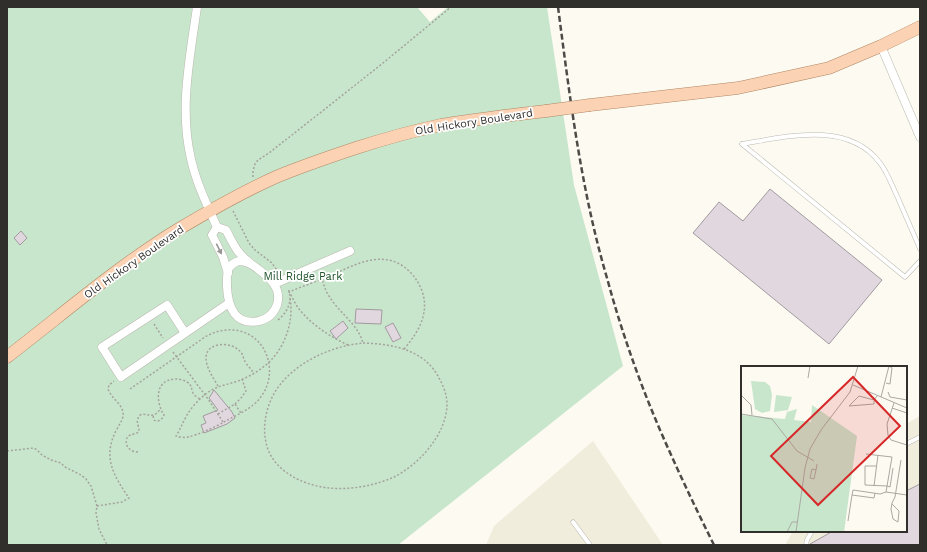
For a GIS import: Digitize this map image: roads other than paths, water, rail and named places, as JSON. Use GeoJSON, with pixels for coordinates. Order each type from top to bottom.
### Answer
{"type":"FeatureCollection","features":[{"type":"Feature","properties":{"kind":"main road","name":"Old Hickory Boulevard"},"geometry":{"type":"LineString","coordinates":[[7,357],[133,260],[177,231],[253,188],[292,171],[353,149],[398,135],[455,123],[590,105],[738,88],[829,68],[881,46],[920,27]]}},
{"type":"Feature","properties":{"kind":"street"},"geometry":{"type":"LineString","coordinates":[[197,7],[186,92],[185,117],[190,158],[194,172],[217,227],[226,230],[236,249],[250,263],[267,275],[277,291],[277,302],[271,314],[264,319],[250,322],[243,320],[232,311],[228,297],[227,278],[231,266],[237,262],[242,261],[250,263]]}},
{"type":"Feature","properties":{"kind":"street"},"geometry":{"type":"LineString","coordinates":[[881,46],[920,137]]}},
{"type":"Feature","properties":{"kind":"street"},"geometry":{"type":"LineString","coordinates":[[217,227],[212,235],[223,257],[228,273]]}},
{"type":"Feature","properties":{"kind":"street"},"geometry":{"type":"LineString","coordinates":[[274,284],[350,251]]}},
{"type":"Feature","properties":{"kind":"street"},"geometry":{"type":"LineString","coordinates":[[185,334],[167,305],[102,347],[121,377],[185,334],[229,303]]}},
{"type":"Feature","properties":{"kind":"lane"},"geometry":{"type":"LineString","coordinates":[[920,249],[888,175],[880,163],[864,147],[844,139],[807,134],[742,144],[905,277],[920,261]]}},
{"type":"Feature","properties":{"kind":"lane"},"geometry":{"type":"LineString","coordinates":[[907,444],[920,437]]}},
{"type":"Feature","properties":{"kind":"lane"},"geometry":{"type":"LineString","coordinates":[[572,522],[590,545]]}},
{"type":"Feature","properties":{"kind":"lane"},"geometry":{"type":"LineString","coordinates":[[806,545],[811,532]]}},
{"type":"Feature","properties":{"kind":"railway"},"geometry":{"type":"LineString","coordinates":[[558,7],[583,178],[598,245],[612,297],[652,412],[714,545]]}},
{"type":"Feature","properties":{"kind":"park label","name":"Mill Ridge Park"},"geometry":{"type":"Point","coordinates":[303,276]}}]}
